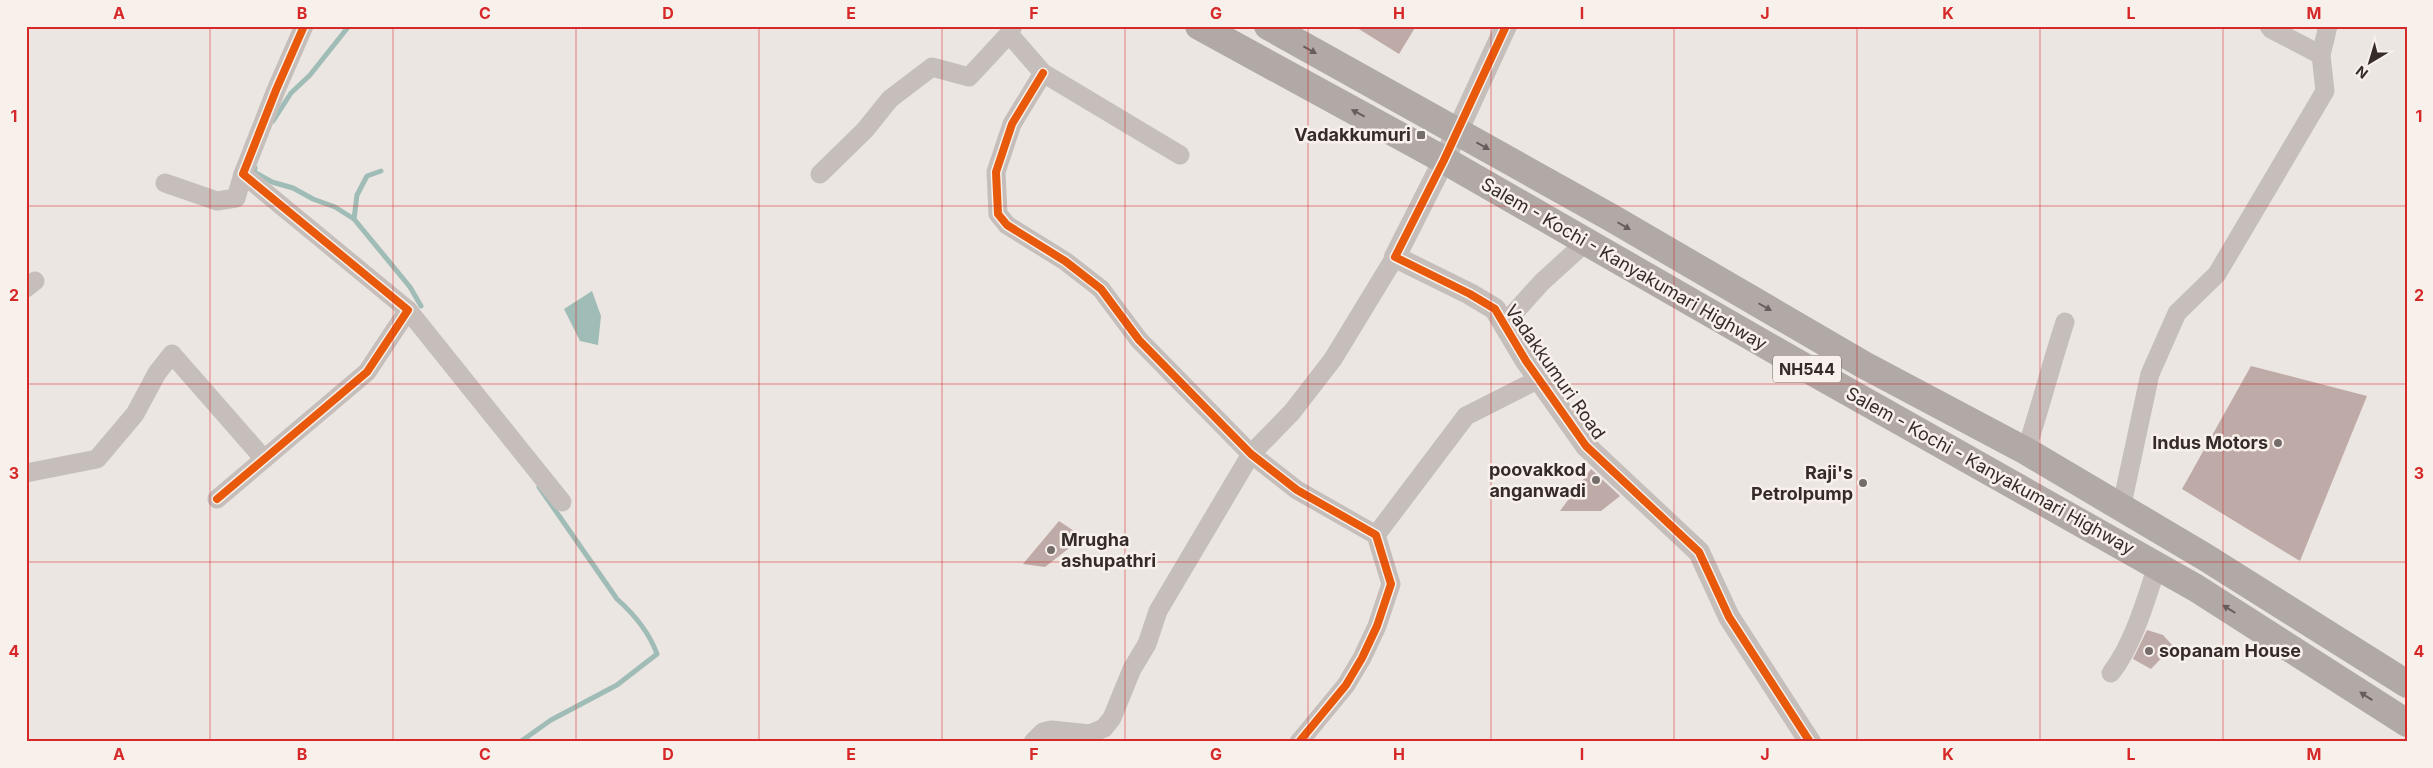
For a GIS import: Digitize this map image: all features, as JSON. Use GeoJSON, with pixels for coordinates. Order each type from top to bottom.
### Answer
{"type":"FeatureCollection","features":[{"type":"Feature","properties":{"kind":"highway","name":"Salem - Kochi - Kanyakumari Highway"},"geometry":{"type":"LineString","coordinates":[[1199,26],[1444,160],[1791,360],[2196,588],[2407,723]]}},
{"type":"Feature","properties":{"kind":"highway","name":"Salem - Kochi - Kanyakumari Highway"},"geometry":{"type":"LineString","coordinates":[[1268,26],[1457,131],[1864,365],[2026,451],[2205,557],[2407,684]]}},
{"type":"Feature","properties":{"kind":"street"},"geometry":{"type":"LineString","coordinates":[[166,183],[218,201],[236,198],[243,174],[276,90],[304,26]]}},
{"type":"Feature","properties":{"kind":"street"},"geometry":{"type":"LineString","coordinates":[[1033,742],[1043,732],[1051,730],[1090,734],[1104,728],[1112,718],[1132,669],[1147,644],[1158,612],[1251,454],[1292,412],[1333,359],[1395,257],[1444,160],[1506,26]]}},
{"type":"Feature","properties":{"kind":"street"},"geometry":{"type":"LineString","coordinates":[[2269,26],[2271,29],[2321,55]]}},
{"type":"Feature","properties":{"kind":"street"},"geometry":{"type":"LineString","coordinates":[[2121,509],[2150,374],[2177,313],[2217,274],[2325,91],[2321,55],[2328,26]]}},
{"type":"Feature","properties":{"kind":"street"},"geometry":{"type":"LineString","coordinates":[[820,174],[865,130],[890,99],[932,68],[970,76],[1011,30],[1043,73],[1180,155]]}},
{"type":"Feature","properties":{"kind":"street"},"geometry":{"type":"LineString","coordinates":[[1043,73],[1012,124],[996,172],[998,214],[1007,225],[1065,261],[1101,289],[1139,340],[1251,454],[1297,490],[1376,535],[1391,584],[1377,626],[1362,658],[1346,685],[1300,742]]}},
{"type":"Feature","properties":{"kind":"street"},"geometry":{"type":"LineString","coordinates":[[243,174],[408,310],[562,502]]}},
{"type":"Feature","properties":{"kind":"street"},"geometry":{"type":"LineString","coordinates":[[1504,324],[1542,282],[1587,241]]}},
{"type":"Feature","properties":{"kind":"street","name":"Vadakkumuri Road"},"geometry":{"type":"LineString","coordinates":[[1395,257],[1470,294],[1495,309],[1539,379],[1586,446],[1698,552],[1729,617],[1810,742]]}},
{"type":"Feature","properties":{"kind":"street"},"geometry":{"type":"LineString","coordinates":[[217,499],[367,372],[408,310]]}},
{"type":"Feature","properties":{"kind":"street"},"geometry":{"type":"LineString","coordinates":[[2026,451],[2046,390],[2047,375],[2065,322]]}},
{"type":"Feature","properties":{"kind":"street"},"geometry":{"type":"LineString","coordinates":[[26,473],[98,459],[135,414],[157,373],[172,354],[264,459]]}},
{"type":"Feature","properties":{"kind":"street"},"geometry":{"type":"LineString","coordinates":[[1376,535],[1466,416],[1539,379]]}},
{"type":"Feature","properties":{"kind":"street"},"geometry":{"type":"LineString","coordinates":[[2111,673],[2127,645],[2145,602],[2157,566]]}},
{"type":"Feature","properties":{"kind":"water"},"geometry":{"type":"Polygon","coordinates":[[[592,291],[601,316],[598,345],[580,341],[564,309],[592,291]]]}},
{"type":"Feature","properties":{"kind":"building"},"geometry":{"type":"Polygon","coordinates":[[[1354,26],[1416,26],[1399,54],[1354,26]]]}},
{"type":"Feature","properties":{"kind":"building","name":"Indus Motors"},"geometry":{"type":"Polygon","coordinates":[[[2251,366],[2367,396],[2300,561],[2182,489],[2251,366]]]}},
{"type":"Feature","properties":{"kind":"building","name":"poovakkod anganwadi"},"geometry":{"type":"Polygon","coordinates":[[[1591,469],[1620,496],[1601,511],[1560,511],[1591,469]]]}},
{"type":"Feature","properties":{"kind":"building","name":"Mrugha ashupathri"},"geometry":{"type":"Polygon","coordinates":[[[1059,521],[1083,537],[1045,567],[1023,564],[1059,521]]]}},
{"type":"Feature","properties":{"kind":"building","name":"sopanam House"},"geometry":{"type":"Polygon","coordinates":[[[2147,630],[2163,635],[2173,646],[2151,669],[2133,659],[2147,630]]]}},
{"type":"Feature","properties":{"kind":"waterway"},"geometry":{"type":"LineString","coordinates":[[273,121],[291,93],[310,75],[349,26]]}},
{"type":"Feature","properties":{"kind":"waterway"},"geometry":{"type":"LineString","coordinates":[[255,168],[254,172],[272,182],[293,188],[313,199],[335,207],[354,219]]}},
{"type":"Feature","properties":{"kind":"waterway"},"geometry":{"type":"LineString","coordinates":[[381,171],[367,176],[357,195],[354,219],[410,287],[421,306]]}},
{"type":"Feature","properties":{"kind":"waterway"},"geometry":{"type":"LineString","coordinates":[[520,742],[551,720],[617,685],[657,654],[641,624],[617,599],[539,487]]}},
{"type":"Feature","properties":{"kind":"cycle path"},"geometry":{"type":"LineString","coordinates":[[217,499],[367,372],[408,310],[243,174],[304,26]]}},
{"type":"Feature","properties":{"kind":"cycle path"},"geometry":{"type":"LineString","coordinates":[[1506,26],[1444,160],[1395,257],[1470,294],[1495,309],[1526,361],[1586,446],[1699,552],[1729,617],[1810,742]]}},
{"type":"Feature","properties":{"kind":"cycle path"},"geometry":{"type":"LineString","coordinates":[[1043,73],[1012,124],[996,172],[998,214],[1007,225],[1065,261],[1101,289],[1139,340],[1251,454],[1297,490],[1376,535],[1391,584],[1377,626],[1362,658],[1346,685],[1299,742]]}},
{"type":"Feature","properties":{"kind":"place","name":"Vadakkumuri"},"geometry":{"type":"Point","coordinates":[1421,135]}},
{"type":"Feature","properties":{"kind":"place","name":"Indus Motors"},"geometry":{"type":"Point","coordinates":[2278,443]}},
{"type":"Feature","properties":{"kind":"place","name":"poovakkod anganwadi"},"geometry":{"type":"Point","coordinates":[1596,480]}},
{"type":"Feature","properties":{"kind":"place","name":"Raji's Petrolpump"},"geometry":{"type":"Point","coordinates":[1863,483]}},
{"type":"Feature","properties":{"kind":"place","name":"Mrugha ashupathri"},"geometry":{"type":"Point","coordinates":[1051,550]}},
{"type":"Feature","properties":{"kind":"place","name":"sopanam House"},"geometry":{"type":"Point","coordinates":[2149,651]}}]}
